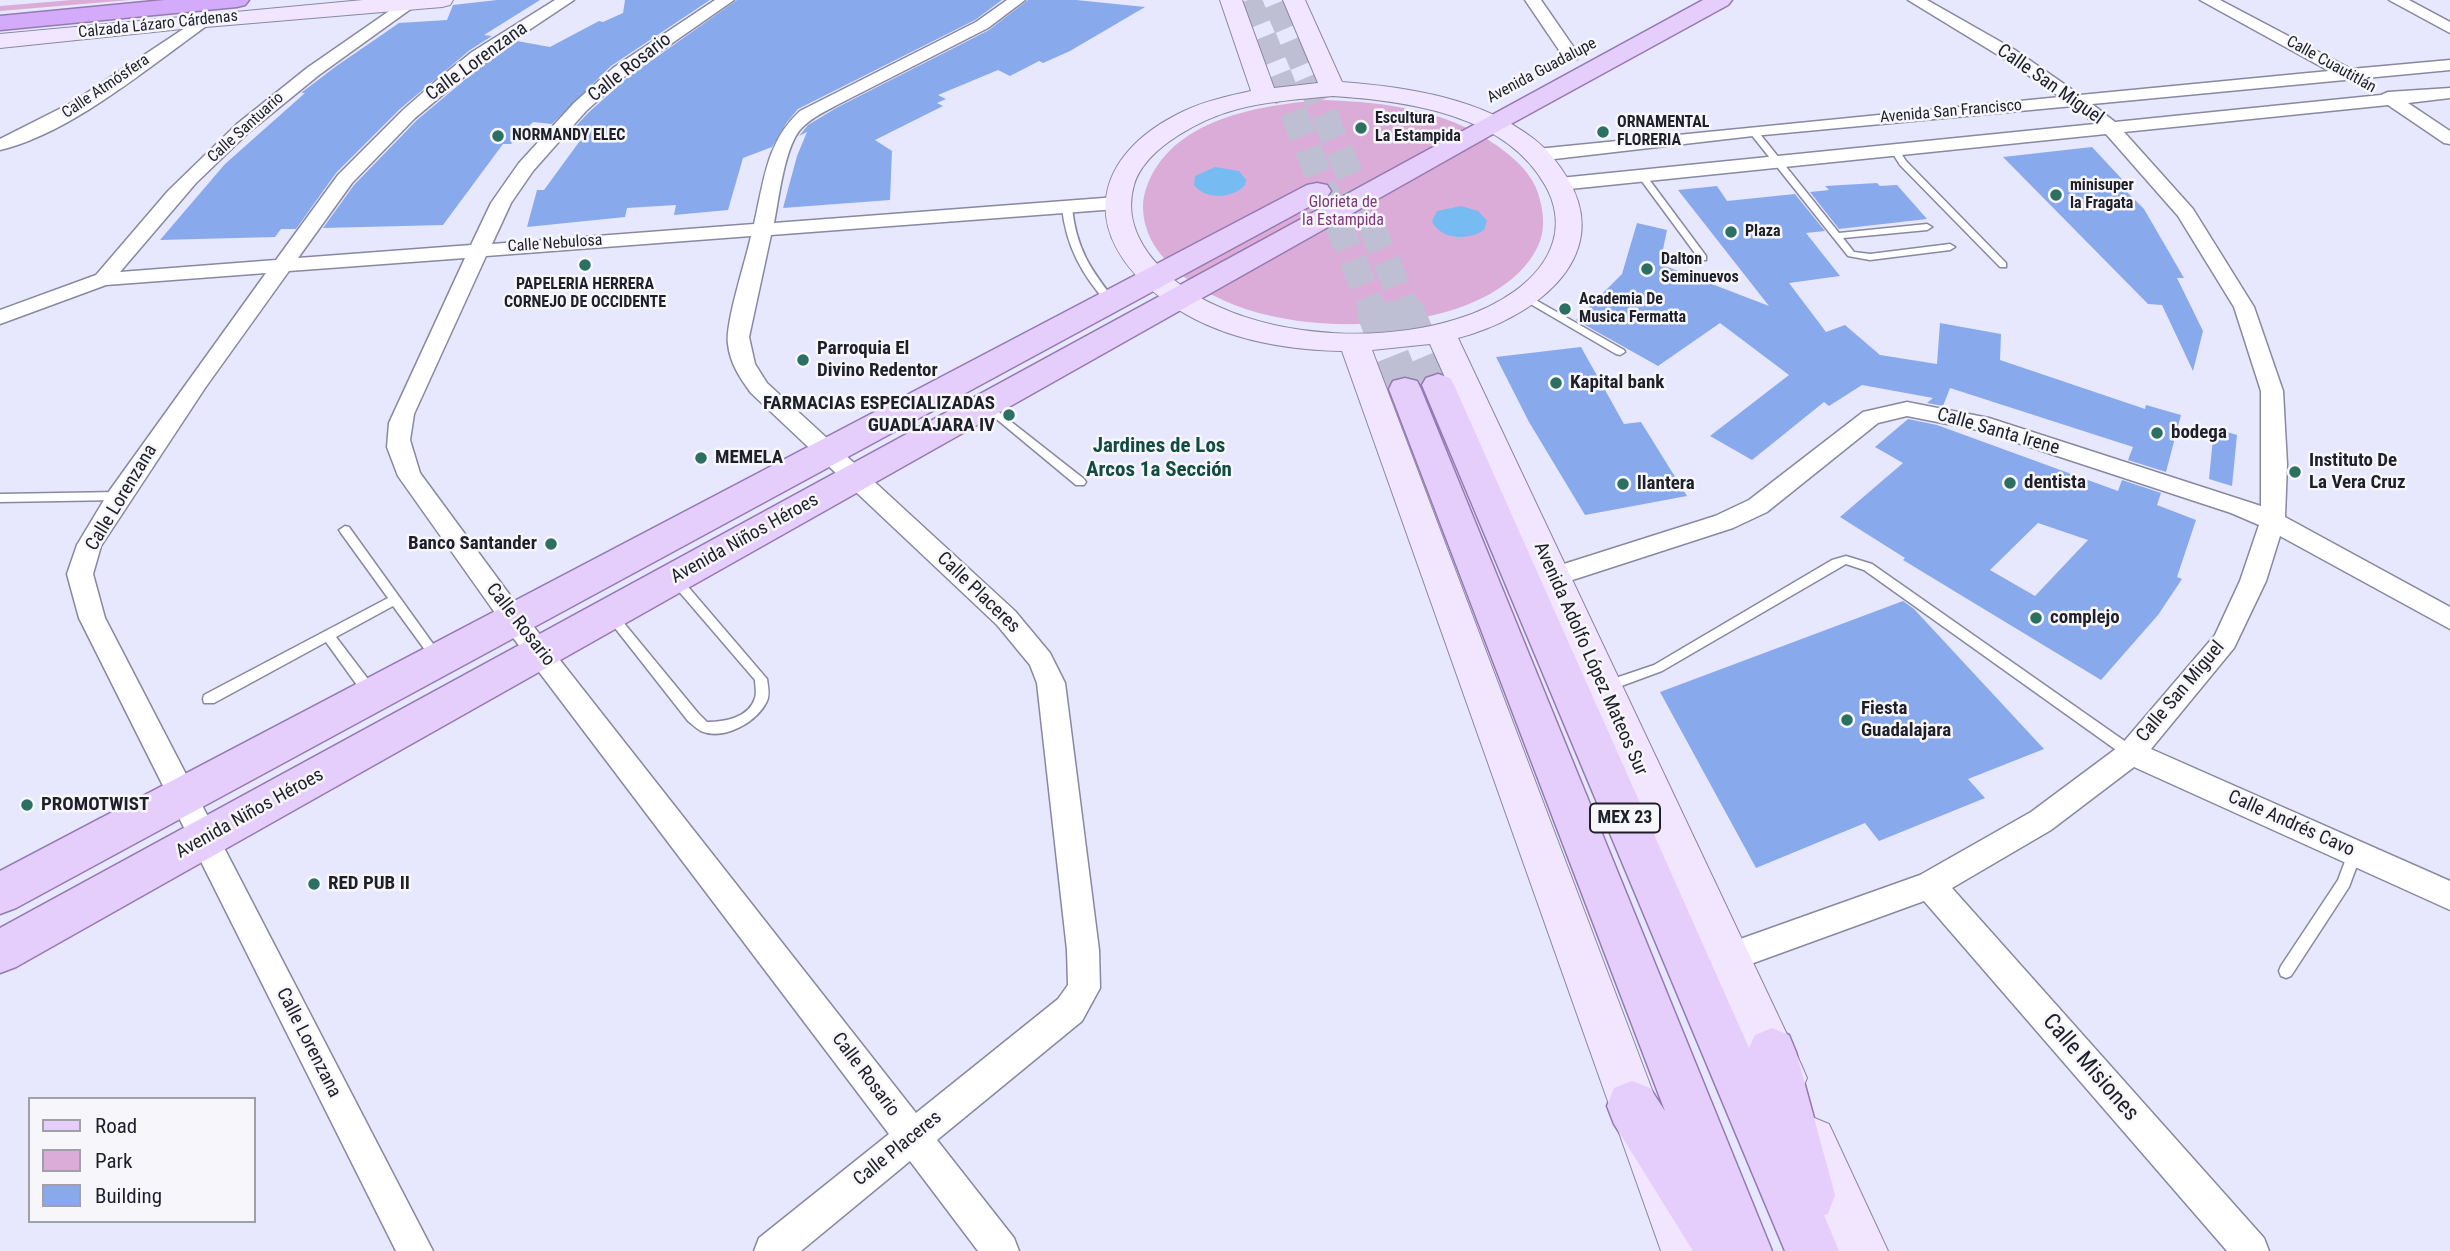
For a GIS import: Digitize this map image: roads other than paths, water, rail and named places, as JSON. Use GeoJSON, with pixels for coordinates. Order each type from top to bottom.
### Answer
{"type":"FeatureCollection","features":[{"type":"Feature","properties":{"kind":"highway"},"geometry":{"type":"LineString","coordinates":[[3,22],[27,0]]}},
{"type":"Feature","properties":{"kind":"highway","name":"Calzada Lázaro Cárdenas"},"geometry":{"type":"LineString","coordinates":[[3,22],[237,0]]}},
{"type":"Feature","properties":{"kind":"highway"},"geometry":{"type":"LineString","coordinates":[[3,22],[139,19],[181,22]]}},
{"type":"Feature","properties":{"kind":"main road","name":"Calzada Lázaro Cárdenas"},"geometry":{"type":"LineString","coordinates":[[181,22],[442,0]]}},
{"type":"Feature","properties":{"kind":"main road"},"geometry":{"type":"LineString","coordinates":[[1231,0],[1264,95]]}},
{"type":"Feature","properties":{"kind":"main road"},"geometry":{"type":"LineString","coordinates":[[1294,0],[1334,89]]}},
{"type":"Feature","properties":{"kind":"main road","name":"Avenida Guadalupe"},"geometry":{"type":"LineString","coordinates":[[1478,118],[1572,55],[1672,0]]}},
{"type":"Feature","properties":{"kind":"main road","name":"Avenida Guadalupe"},"geometry":{"type":"LineString","coordinates":[[1478,118],[1720,0]]}},
{"type":"Feature","properties":{"kind":"main road"},"geometry":{"type":"LineString","coordinates":[[1334,89],[1372,90],[1423,99],[1478,118],[1537,155],[1560,184],[1568,205],[1570,227],[1565,249],[1553,270],[1525,298],[1478,323],[1441,334],[1355,344],[1295,339],[1239,326],[1166,288],[1136,261],[1124,242],[1118,222],[1117,203],[1123,181],[1135,161],[1152,143],[1175,126],[1202,113],[1264,95],[1334,89]]}},
{"type":"Feature","properties":{"kind":"main road","name":"Avenida Niños Héroes"},"geometry":{"type":"LineString","coordinates":[[0,894],[514,620],[842,466],[986,405],[1166,288],[1478,118]]}},
{"type":"Feature","properties":{"kind":"main road","name":"Avenida Niños Héroes"},"geometry":{"type":"LineString","coordinates":[[0,952],[674,578],[842,466],[1111,302],[1166,288]]}},
{"type":"Feature","properties":{"kind":"main road","name":"Avenida Adolfo López Mateos Sur"},"geometry":{"type":"LineString","coordinates":[[1441,334],[1863,1251]]}},
{"type":"Feature","properties":{"kind":"main road"},"geometry":{"type":"LineString","coordinates":[[1355,344],[1687,1251]]}},
{"type":"Feature","properties":{"kind":"main road","name":"Avenida Adolfo López Mateos Sur"},"geometry":{"type":"LineString","coordinates":[[1745,1251],[1422,387],[1812,1251]]}},
{"type":"Feature","properties":{"kind":"main road"},"geometry":{"type":"LineString","coordinates":[[1772,1052],[1824,1251]]}},
{"type":"Feature","properties":{"kind":"main road"},"geometry":{"type":"LineString","coordinates":[[1632,1106],[1724,1251]]}},
{"type":"Feature","properties":{"kind":"street","name":"Calle Lorenzana"},"geometry":{"type":"LineString","coordinates":[[415,1251],[92,618],[80,574],[89,545],[119,496],[197,383],[345,180],[409,114],[478,57],[566,0]]}},
{"type":"Feature","properties":{"kind":"street","name":"Calle Rosario"},"geometry":{"type":"LineString","coordinates":[[726,0],[635,60],[580,107],[526,167],[501,204],[407,403],[397,429],[398,452],[410,476],[514,620],[1001,1251]]}},
{"type":"Feature","properties":{"kind":"street","name":"Calle Placeres"},"geometry":{"type":"LineString","coordinates":[[772,1251],[1070,1010],[1084,988],[1083,950],[1051,682],[1041,660],[1006,618],[759,388],[745,370],[738,354],[738,337],[782,145],[791,129],[806,115],[982,25],[1017,0]]}},
{"type":"Feature","properties":{"kind":"street"},"geometry":{"type":"LineString","coordinates":[[1533,0],[1572,55]]}},
{"type":"Feature","properties":{"kind":"street","name":"Calle San Miguel"},"geometry":{"type":"LineString","coordinates":[[1726,958],[1930,885],[2041,821],[2131,753],[2225,641],[2253,581],[2273,521],[2275,464],[2272,391],[2244,307],[2186,213],[2110,128],[2076,100],[2009,54],[1916,0]]}},
{"type":"Feature","properties":{"kind":"street","name":"Calle Cuautitlán"},"geometry":{"type":"LineString","coordinates":[[2208,0],[2393,99],[2450,139]]}},
{"type":"Feature","properties":{"kind":"street"},"geometry":{"type":"LineString","coordinates":[[2398,0],[2450,28]]}},
{"type":"Feature","properties":{"kind":"street","name":"Calle Santuario"},"geometry":{"type":"LineString","coordinates":[[103,279],[191,178],[251,120],[315,69],[411,3]]}},
{"type":"Feature","properties":{"kind":"street","name":"Calle Atmósfera"},"geometry":{"type":"LineString","coordinates":[[0,145],[21,138],[57,119],[206,19]]}},
{"type":"Feature","properties":{"kind":"street","name":"Avenida San Francisco"},"geometry":{"type":"LineString","coordinates":[[1537,155],[1753,131],[2450,65]]}},
{"type":"Feature","properties":{"kind":"street","name":"Avenida San Francisco"},"geometry":{"type":"LineString","coordinates":[[1560,184],[2450,93]]}},
{"type":"Feature","properties":{"kind":"street"},"geometry":{"type":"LineString","coordinates":[[1927,114],[1954,143]]}},
{"type":"Feature","properties":{"kind":"street","name":"Calle Nebulosa"},"geometry":{"type":"LineString","coordinates":[[0,317],[103,279],[1117,203]]}},
{"type":"Feature","properties":{"kind":"street","name":"Calle Santa Irene"},"geometry":{"type":"LineString","coordinates":[[1554,577],[1724,522],[1758,506],[1871,417],[1907,409],[1981,423],[2240,507],[2273,521],[2450,619]]}},
{"type":"Feature","properties":{"kind":"street","name":"Calle Andrés Cavo"},"geometry":{"type":"LineString","coordinates":[[2131,753],[2450,896]]}},
{"type":"Feature","properties":{"kind":"street","name":"Calle Misiones"},"geometry":{"type":"LineString","coordinates":[[1930,885],[2251,1251]]}},
{"type":"Feature","properties":{"kind":"lane"},"geometry":{"type":"LineString","coordinates":[[1753,131],[1845,249],[1861,257],[1950,247]]}},
{"type":"Feature","properties":{"kind":"lane"},"geometry":{"type":"LineString","coordinates":[[1894,149],[1903,163],[2003,265]]}},
{"type":"Feature","properties":{"kind":"lane"},"geometry":{"type":"LineString","coordinates":[[1642,176],[1703,258]]}},
{"type":"Feature","properties":{"kind":"lane"},"geometry":{"type":"LineString","coordinates":[[1067,207],[1068,230],[1076,255],[1090,278],[1111,302]]}},
{"type":"Feature","properties":{"kind":"lane"},"geometry":{"type":"LineString","coordinates":[[1835,236],[1927,227]]}},
{"type":"Feature","properties":{"kind":"lane"},"geometry":{"type":"LineString","coordinates":[[1525,298],[1620,352]]}},
{"type":"Feature","properties":{"kind":"lane"},"geometry":{"type":"LineString","coordinates":[[986,405],[1080,482]]}},
{"type":"Feature","properties":{"kind":"lane"},"geometry":{"type":"LineString","coordinates":[[0,498],[119,496]]}},
{"type":"Feature","properties":{"kind":"lane"},"geometry":{"type":"LineString","coordinates":[[345,530],[439,660]]}},
{"type":"Feature","properties":{"kind":"lane"},"geometry":{"type":"LineString","coordinates":[[1603,688],[1658,668],[1836,563],[1846,560],[1868,567],[2131,753]]}},
{"type":"Feature","properties":{"kind":"lane"},"geometry":{"type":"LineString","coordinates":[[609,614],[693,717],[704,727],[728,727],[751,714],[762,698],[761,679],[674,578]]}},
{"type":"Feature","properties":{"kind":"lane"},"geometry":{"type":"LineString","coordinates":[[209,699],[395,600]]}},
{"type":"Feature","properties":{"kind":"lane"},"geometry":{"type":"LineString","coordinates":[[328,636],[372,695]]}},
{"type":"Feature","properties":{"kind":"lane"},"geometry":{"type":"LineString","coordinates":[[2286,971],[2344,883],[2355,852]]}},
{"type":"Feature","properties":{"kind":"water"},"geometry":{"type":"Polygon","coordinates":[[[1215,167],[1239,171],[1246,180],[1245,185],[1234,193],[1219,196],[1199,190],[1194,185],[1195,176],[1215,167]]]}},
{"type":"Feature","properties":{"kind":"water"},"geometry":{"type":"Polygon","coordinates":[[[1461,206],[1478,211],[1487,221],[1484,230],[1471,236],[1455,237],[1441,232],[1432,221],[1437,211],[1461,206]]]}},
{"type":"Feature","properties":{"kind":"tunnel"},"geometry":{"type":"LineString","coordinates":[[1248,0],[1372,308]]}},
{"type":"Feature","properties":{"kind":"tunnel"},"geometry":{"type":"LineString","coordinates":[[1277,3],[1406,308]]}},
{"type":"Feature","properties":{"kind":"tunnel"},"geometry":{"type":"LineString","coordinates":[[1372,307],[1405,389]]}},
{"type":"Feature","properties":{"kind":"tunnel"},"geometry":{"type":"LineString","coordinates":[[1405,307],[1438,385]]}},
{"type":"Feature","properties":{"kind":"place","name":"Escultura La Estampida"},"geometry":{"type":"Point","coordinates":[1361,128]}},
{"type":"Feature","properties":{"kind":"place","name":"ORNAMENTAL FLORERIA"},"geometry":{"type":"Point","coordinates":[1603,132]}},
{"type":"Feature","properties":{"kind":"place","name":"NORMANDY ELEC"},"geometry":{"type":"Point","coordinates":[498,136]}},
{"type":"Feature","properties":{"kind":"place","name":"minisuper la Fragata"},"geometry":{"type":"Point","coordinates":[2056,195]}},
{"type":"Feature","properties":{"kind":"place","name":"Plaza"},"geometry":{"type":"Point","coordinates":[1731,232]}},
{"type":"Feature","properties":{"kind":"place","name":"PAPELERIA HERRERA CORNEJO DE OCCIDENTE"},"geometry":{"type":"Point","coordinates":[585,265]}},
{"type":"Feature","properties":{"kind":"place","name":"Dalton Seminuevos"},"geometry":{"type":"Point","coordinates":[1647,269]}},
{"type":"Feature","properties":{"kind":"place","name":"Academia De Musica Fermatta"},"geometry":{"type":"Point","coordinates":[1565,309]}},
{"type":"Feature","properties":{"kind":"place","name":"Parroquia El Divino Redentor"},"geometry":{"type":"Point","coordinates":[803,360]}},
{"type":"Feature","properties":{"kind":"place","name":"Kapital bank"},"geometry":{"type":"Point","coordinates":[1556,383]}},
{"type":"Feature","properties":{"kind":"place","name":"FARMACIAS ESPECIALIZADAS GUADLAJARA IV"},"geometry":{"type":"Point","coordinates":[1009,415]}},
{"type":"Feature","properties":{"kind":"place","name":"bodega"},"geometry":{"type":"Point","coordinates":[2157,433]}},
{"type":"Feature","properties":{"kind":"place","name":"MEMELA"},"geometry":{"type":"Point","coordinates":[701,458]}},
{"type":"Feature","properties":{"kind":"place","name":"Instituto De La Vera Cruz"},"geometry":{"type":"Point","coordinates":[2295,472]}},
{"type":"Feature","properties":{"kind":"place","name":"dentista"},"geometry":{"type":"Point","coordinates":[2010,483]}},
{"type":"Feature","properties":{"kind":"place","name":"llantera"},"geometry":{"type":"Point","coordinates":[1623,484]}},
{"type":"Feature","properties":{"kind":"place","name":"Banco Santander"},"geometry":{"type":"Point","coordinates":[551,544]}},
{"type":"Feature","properties":{"kind":"place","name":"complejo"},"geometry":{"type":"Point","coordinates":[2036,618]}},
{"type":"Feature","properties":{"kind":"place","name":"Fiesta Guadalajara"},"geometry":{"type":"Point","coordinates":[1847,720]}},
{"type":"Feature","properties":{"kind":"place","name":"PROMOTWIST"},"geometry":{"type":"Point","coordinates":[27,805]}},
{"type":"Feature","properties":{"kind":"place","name":"RED PUB II"},"geometry":{"type":"Point","coordinates":[314,884]}},
{"type":"Feature","properties":{"kind":"district","name":"Jardines de Los Arcos 1a Sección"},"geometry":{"type":"Point","coordinates":[1159,459]}},
{"type":"Feature","properties":{"kind":"park label","name":"Glorieta de la Estampida"},"geometry":{"type":"Point","coordinates":[1343,212]}}]}
